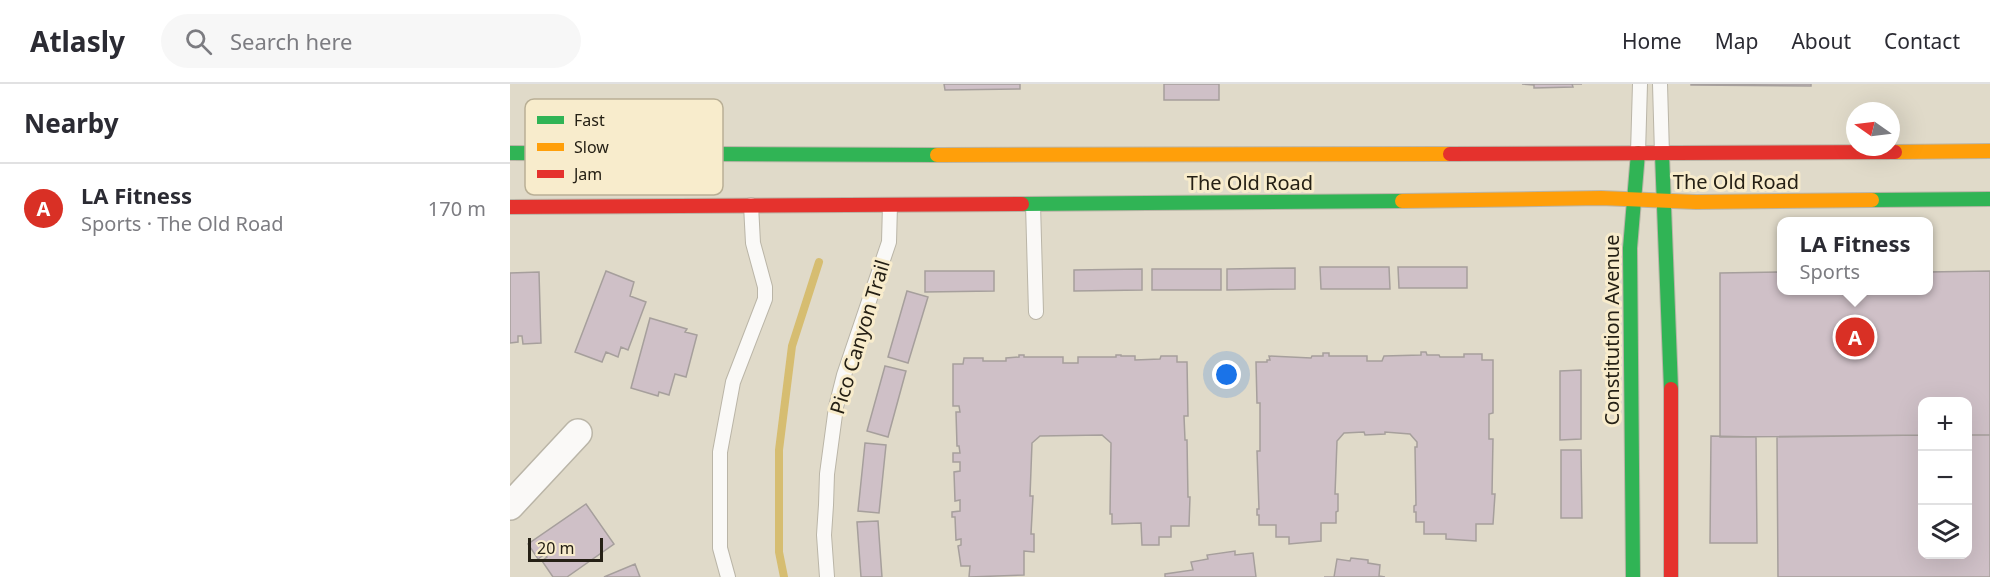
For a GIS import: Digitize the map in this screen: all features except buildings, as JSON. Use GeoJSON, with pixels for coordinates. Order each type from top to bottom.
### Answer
{"type":"FeatureCollection","features":[{"type":"Feature","properties":{"kind":"main road","name":"The Old Road"},"geometry":{"type":"LineString","coordinates":[[723,154],[1070,156],[1990,151]]}},
{"type":"Feature","properties":{"kind":"main road","name":"The Old Road"},"geometry":{"type":"LineString","coordinates":[[510,153],[525,153]]}},
{"type":"Feature","properties":{"kind":"main road","name":"Constitution Avenue"},"geometry":{"type":"LineString","coordinates":[[1633,577],[1630,248],[1638,153]]}},
{"type":"Feature","properties":{"kind":"main road"},"geometry":{"type":"LineString","coordinates":[[1662,153],[1671,392],[1671,577]]}},
{"type":"Feature","properties":{"kind":"main road","name":"The Old Road"},"geometry":{"type":"LineString","coordinates":[[510,207],[1990,199]]}},
{"type":"Feature","properties":{"kind":"street"},"geometry":{"type":"LineString","coordinates":[[510,506],[578,433]]}},
{"type":"Feature","properties":{"kind":"lane","name":"Constitution Avenue"},"geometry":{"type":"LineString","coordinates":[[1638,153],[1640,84]]}},
{"type":"Feature","properties":{"kind":"lane"},"geometry":{"type":"LineString","coordinates":[[1660,84],[1662,153]]}},
{"type":"Feature","properties":{"kind":"lane"},"geometry":{"type":"LineString","coordinates":[[1033,204],[1036,312]]}},
{"type":"Feature","properties":{"kind":"lane"},"geometry":{"type":"LineString","coordinates":[[728,577],[720,548],[720,452],[732,382],[765,299],[765,287],[753,243],[751,205]]}},
{"type":"Feature","properties":{"kind":"lane","name":"Pico Canyon Trail"},"geometry":{"type":"LineString","coordinates":[[827,577],[824,536],[825,505],[836,408],[844,375],[889,243],[890,205]]}},
{"type":"Feature","properties":{"kind":"waterway"},"geometry":{"type":"LineString","coordinates":[[784,577],[779,552],[779,450],[792,346],[819,262]]}},
{"type":"Feature","properties":{"kind":"traffic: fast"},"geometry":{"type":"LineString","coordinates":[[510,153],[525,153]]}},
{"type":"Feature","properties":{"kind":"traffic: fast"},"geometry":{"type":"LineString","coordinates":[[1633,577],[1630,248],[1638,153]]}},
{"type":"Feature","properties":{"kind":"traffic: fast"},"geometry":{"type":"LineString","coordinates":[[723,154],[937,155]]}},
{"type":"Feature","properties":{"kind":"traffic: fast"},"geometry":{"type":"LineString","coordinates":[[1662,154],[1671,389]]}},
{"type":"Feature","properties":{"kind":"traffic: fast"},"geometry":{"type":"LineString","coordinates":[[1872,200],[1990,199]]}},
{"type":"Feature","properties":{"kind":"traffic: fast"},"geometry":{"type":"LineString","coordinates":[[1022,204],[1402,201]]}},
{"type":"Feature","properties":{"kind":"traffic: slow"},"geometry":{"type":"LineString","coordinates":[[1900,152],[1990,151]]}},
{"type":"Feature","properties":{"kind":"traffic: slow"},"geometry":{"type":"LineString","coordinates":[[937,155],[1450,154]]}},
{"type":"Feature","properties":{"kind":"traffic: slow"},"geometry":{"type":"LineString","coordinates":[[1402,201],[1601,198],[1696,202],[1872,200]]}},
{"type":"Feature","properties":{"kind":"traffic: jam"},"geometry":{"type":"LineString","coordinates":[[1450,154],[1846,152]]}},
{"type":"Feature","properties":{"kind":"traffic: jam"},"geometry":{"type":"LineString","coordinates":[[510,207],[1022,204]]}},
{"type":"Feature","properties":{"kind":"traffic: jam"},"geometry":{"type":"LineString","coordinates":[[1671,389],[1671,577]]}},
{"type":"Feature","properties":{"kind":"place","name":"LA Fitness"},"geometry":{"type":"Point","coordinates":[1855,337]}}]}
